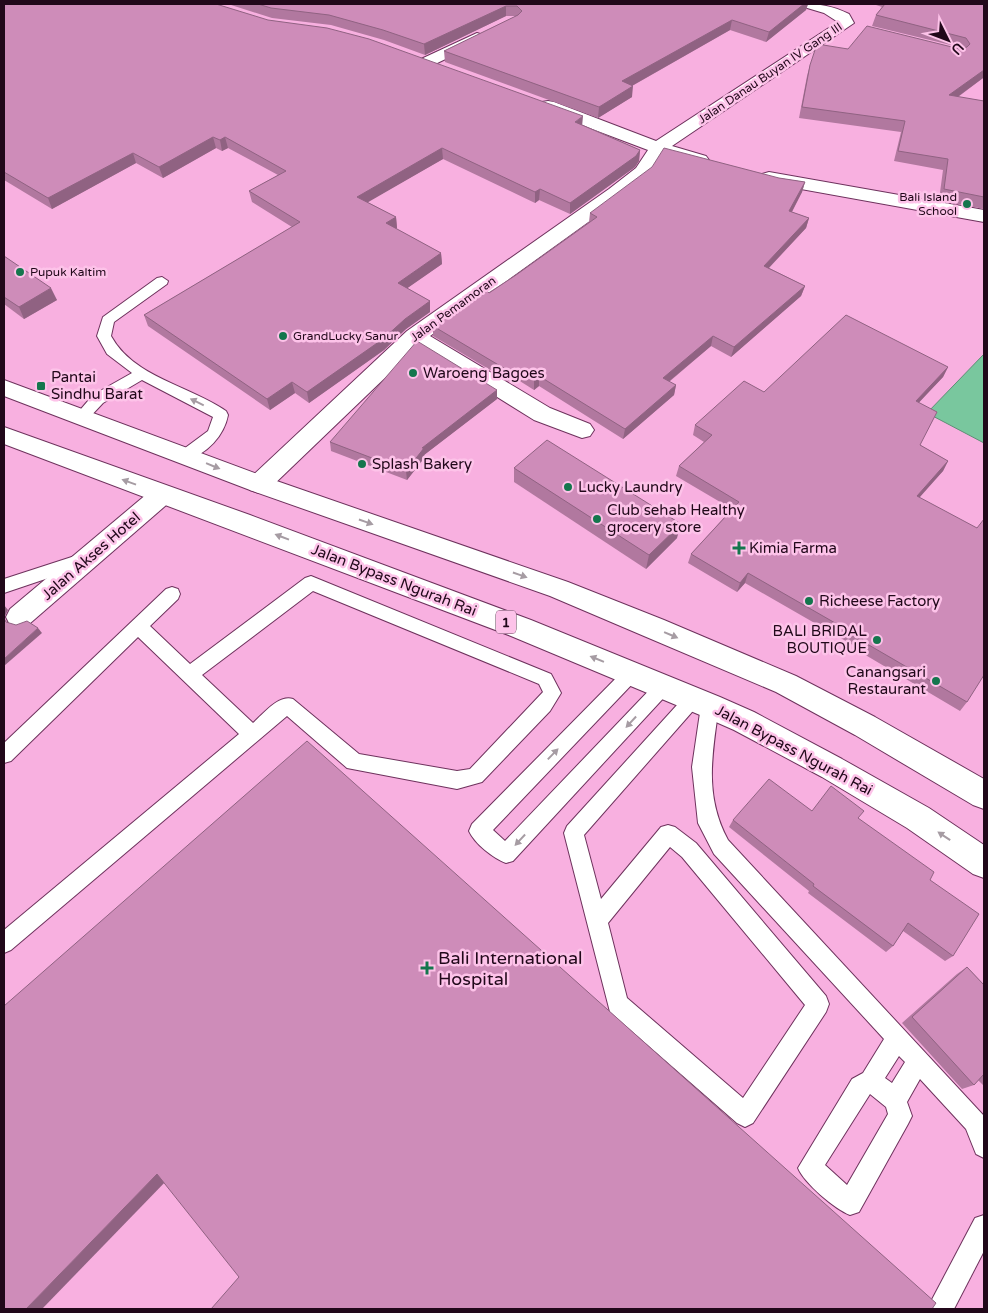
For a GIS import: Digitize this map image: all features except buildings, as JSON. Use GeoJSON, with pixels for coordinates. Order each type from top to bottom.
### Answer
{"type":"FeatureCollection","features":[{"type":"Feature","properties":{"kind":"main road","name":"Jalan Danau Buyan IV Gang III"},"geometry":{"type":"LineString","coordinates":[[658,148],[844,25],[846,20],[839,14],[809,4]]}},
{"type":"Feature","properties":{"kind":"main road"},"geometry":{"type":"LineString","coordinates":[[844,25],[862,30]]}},
{"type":"Feature","properties":{"kind":"main road"},"geometry":{"type":"LineString","coordinates":[[426,63],[495,29]]}},
{"type":"Feature","properties":{"kind":"main road"},"geometry":{"type":"LineString","coordinates":[[409,57],[444,69]]}},
{"type":"Feature","properties":{"kind":"main road"},"geometry":{"type":"LineString","coordinates":[[536,102],[658,148],[717,165]]}},
{"type":"Feature","properties":{"kind":"main road","name":"Jalan Pemamoran"},"geometry":{"type":"LineString","coordinates":[[259,484],[414,336],[616,193],[643,172],[658,148]]}},
{"type":"Feature","properties":{"kind":"main road"},"geometry":{"type":"LineString","coordinates":[[754,174],[831,190],[984,216]]}},
{"type":"Feature","properties":{"kind":"main road"},"geometry":{"type":"LineString","coordinates":[[414,336],[542,414],[582,430]]}},
{"type":"Feature","properties":{"kind":"main road"},"geometry":{"type":"LineString","coordinates":[[4,388],[259,484],[559,589],[663,632],[786,684],[984,794]]}},
{"type":"Feature","properties":{"kind":"main road","name":"Jalan Bypass Ngurah Rai"},"geometry":{"type":"LineString","coordinates":[[4,436],[242,522],[460,605],[664,686],[744,721],[832,768],[918,818],[984,863]]}},
{"type":"Feature","properties":{"kind":"main road","name":"Jalan Akses Hotel"},"geometry":{"type":"LineString","coordinates":[[19,618],[163,494]]}},
{"type":"Feature","properties":{"kind":"lane"},"geometry":{"type":"LineString","coordinates":[[162,281],[108,320],[104,336],[112,351],[142,374],[214,410],[221,416],[220,426],[213,436],[186,455]]}},
{"type":"Feature","properties":{"kind":"lane"},"geometry":{"type":"LineString","coordinates":[[82,416],[98,399],[142,374]]}},
{"type":"Feature","properties":{"kind":"lane"},"geometry":{"type":"LineString","coordinates":[[4,586],[89,557]]}},
{"type":"Feature","properties":{"kind":"lane"},"geometry":{"type":"LineString","coordinates":[[4,943],[287,704],[354,762],[458,780],[474,776],[544,705],[552,693],[544,680],[311,583],[189,675]]}},
{"type":"Feature","properties":{"kind":"lane"},"geometry":{"type":"LineString","coordinates":[[4,756],[172,594]]}},
{"type":"Feature","properties":{"kind":"lane"},"geometry":{"type":"LineString","coordinates":[[138,626],[252,734]]}},
{"type":"Feature","properties":{"kind":"lane"},"geometry":{"type":"LineString","coordinates":[[632,673],[478,831],[506,854],[664,686]]}},
{"type":"Feature","properties":{"kind":"lane"},"geometry":{"type":"LineString","coordinates":[[596,921],[668,834],[688,850],[818,1004],[746,1115],[618,1004],[596,921],[574,833],[702,703]]}},
{"type":"Feature","properties":{"kind":"lane"},"geometry":{"type":"LineString","coordinates":[[702,703],[701,767],[708,823],[721,847],[975,1122],[984,1146]]}},
{"type":"Feature","properties":{"kind":"lane"},"geometry":{"type":"LineString","coordinates":[[870,1081],[895,1100],[900,1116],[850,1203],[810,1168],[860,1087],[870,1081],[897,1038]]}},
{"type":"Feature","properties":{"kind":"lane"},"geometry":{"type":"LineString","coordinates":[[895,1100],[918,1062]]}},
{"type":"Feature","properties":{"kind":"lane"},"geometry":{"type":"LineString","coordinates":[[940,1309],[984,1227]]}},
{"type":"Feature","properties":{"kind":"shaded area"},"geometry":{"type":"Polygon","coordinates":[[[984,354],[984,443],[927,413],[984,354]]]}},
{"type":"Feature","properties":{"kind":"place","name":"Bali Island School"},"geometry":{"type":"Point","coordinates":[967,204]}},
{"type":"Feature","properties":{"kind":"place","name":"Pupuk Kaltim"},"geometry":{"type":"Point","coordinates":[20,272]}},
{"type":"Feature","properties":{"kind":"place","name":"GrandLucky Sanur"},"geometry":{"type":"Point","coordinates":[283,336]}},
{"type":"Feature","properties":{"kind":"place","name":"Waroeng Bagoes"},"geometry":{"type":"Point","coordinates":[413,373]}},
{"type":"Feature","properties":{"kind":"place","name":"Pantai Sindhu Barat"},"geometry":{"type":"Point","coordinates":[41,386]}},
{"type":"Feature","properties":{"kind":"place","name":"Splash Bakery"},"geometry":{"type":"Point","coordinates":[362,464]}},
{"type":"Feature","properties":{"kind":"place","name":"Lucky Laundry"},"geometry":{"type":"Point","coordinates":[568,487]}},
{"type":"Feature","properties":{"kind":"place","name":"Club sehab Healthy grocery store"},"geometry":{"type":"Point","coordinates":[597,519]}},
{"type":"Feature","properties":{"kind":"place","name":"Kimia Farma"},"geometry":{"type":"Point","coordinates":[739,548]}},
{"type":"Feature","properties":{"kind":"place","name":"Richeese Factory"},"geometry":{"type":"Point","coordinates":[809,601]}},
{"type":"Feature","properties":{"kind":"place","name":"BALI BRIDAL BOUTIQUE"},"geometry":{"type":"Point","coordinates":[877,640]}},
{"type":"Feature","properties":{"kind":"place","name":"Canangsari Restaurant"},"geometry":{"type":"Point","coordinates":[936,681]}},
{"type":"Feature","properties":{"kind":"place","name":"Bali International Hospital"},"geometry":{"type":"Point","coordinates":[427,968]}}]}
